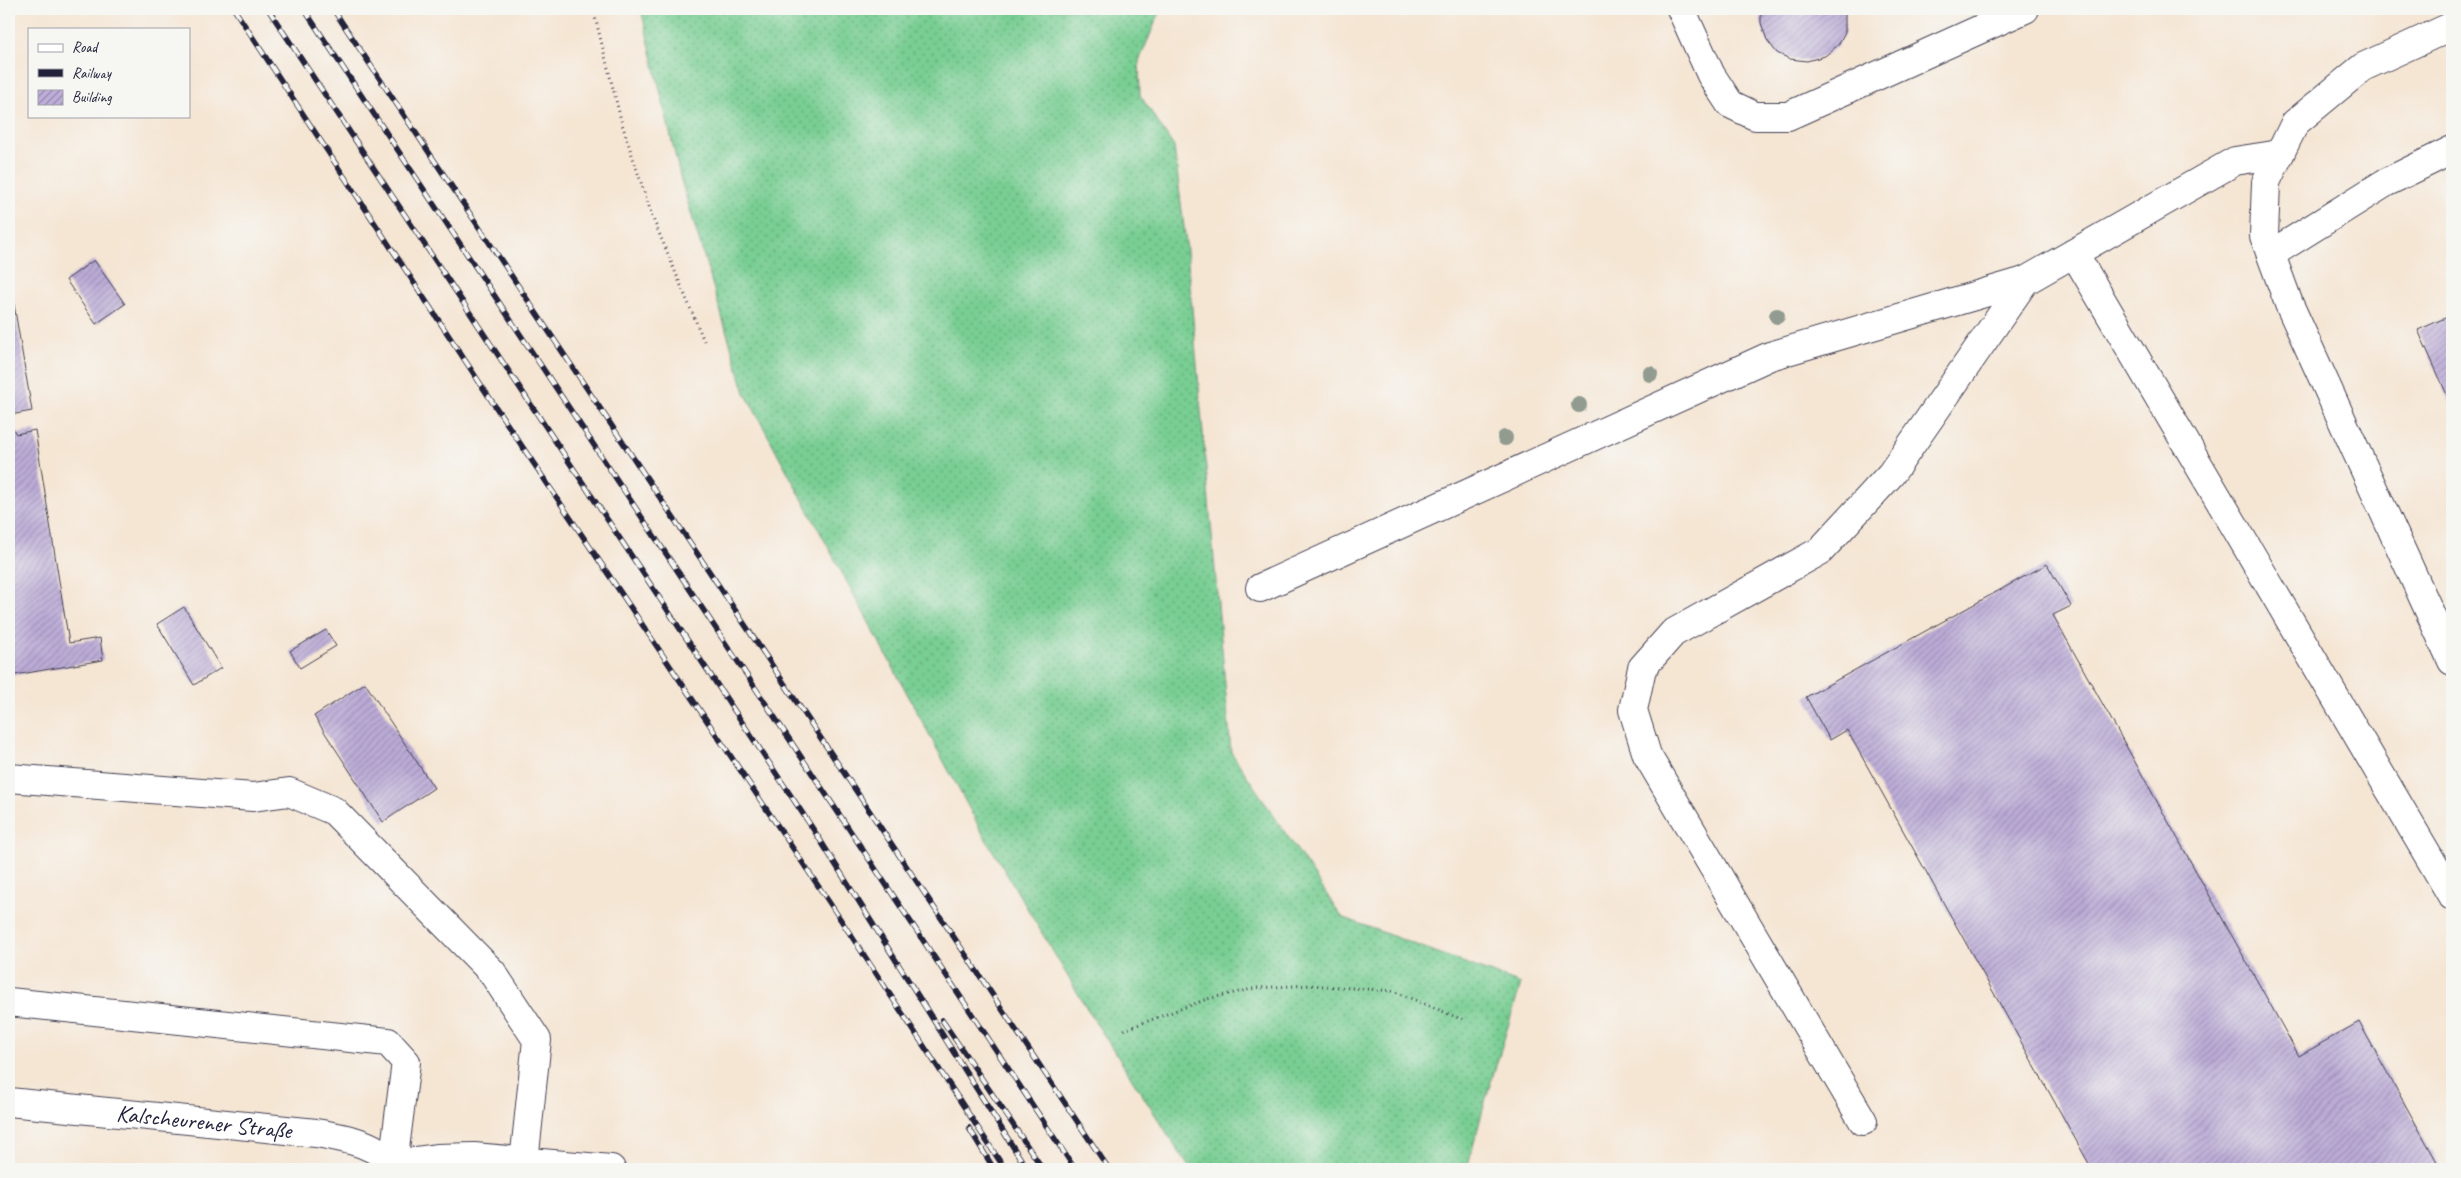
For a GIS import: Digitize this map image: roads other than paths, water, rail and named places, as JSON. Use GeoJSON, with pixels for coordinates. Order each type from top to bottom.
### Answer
{"type":"FeatureCollection","features":[{"type":"Feature","properties":{"kind":"street"},"geometry":{"type":"LineString","coordinates":[[1681,9],[1711,75],[1730,104],[1755,116],[1788,116],[2025,9]]}},
{"type":"Feature","properties":{"kind":"street"},"geometry":{"type":"LineString","coordinates":[[2452,26],[2363,67],[2295,123],[2266,182],[2264,236],[2289,304],[2452,661]]}},
{"type":"Feature","properties":{"kind":"street"},"geometry":{"type":"LineString","coordinates":[[2271,254],[2385,183],[2452,150]]}},
{"type":"Feature","properties":{"kind":"street"},"geometry":{"type":"LineString","coordinates":[[1260,588],[1770,356],[2025,281],[2235,161],[2280,154]]}},
{"type":"Feature","properties":{"kind":"street"},"geometry":{"type":"LineString","coordinates":[[2074,253],[2452,896]]}},
{"type":"Feature","properties":{"kind":"street"},"geometry":{"type":"LineString","coordinates":[[1862,1121],[1647,755],[1633,710],[1642,668],[1673,633],[1820,551],[1865,502],[1890,474],[2025,281]]}},
{"type":"Feature","properties":{"kind":"street"},"geometry":{"type":"LineString","coordinates":[[9,778],[253,797],[289,792],[334,811],[492,972],[537,1040],[524,1162]]}},
{"type":"Feature","properties":{"kind":"street"},"geometry":{"type":"LineString","coordinates":[[9,1002],[388,1042],[406,1062],[394,1167],[437,1158],[474,1157],[610,1169]]}},
{"type":"Feature","properties":{"kind":"street","name":"Kalscheurener Straße"},"geometry":{"type":"LineString","coordinates":[[9,1102],[316,1133],[351,1139],[377,1151],[394,1167]]}},
{"type":"Feature","properties":{"kind":"railway"},"geometry":{"type":"LineString","coordinates":[[234,9],[495,406],[829,902],[1005,1169]]}},
{"type":"Feature","properties":{"kind":"railway"},"geometry":{"type":"LineString","coordinates":[[268,9],[817,835],[1027,1169]]}},
{"type":"Feature","properties":{"kind":"railway"},"geometry":{"type":"LineString","coordinates":[[304,9],[1075,1169]]}},
{"type":"Feature","properties":{"kind":"railway"},"geometry":{"type":"LineString","coordinates":[[333,9],[1109,1169]]}},
{"type":"Feature","properties":{"kind":"railway"},"geometry":{"type":"LineString","coordinates":[[942,1020],[1043,1169]]}},
{"type":"Feature","properties":{"kind":"railway"},"geometry":{"type":"LineString","coordinates":[[969,1128],[994,1169]]}}]}
